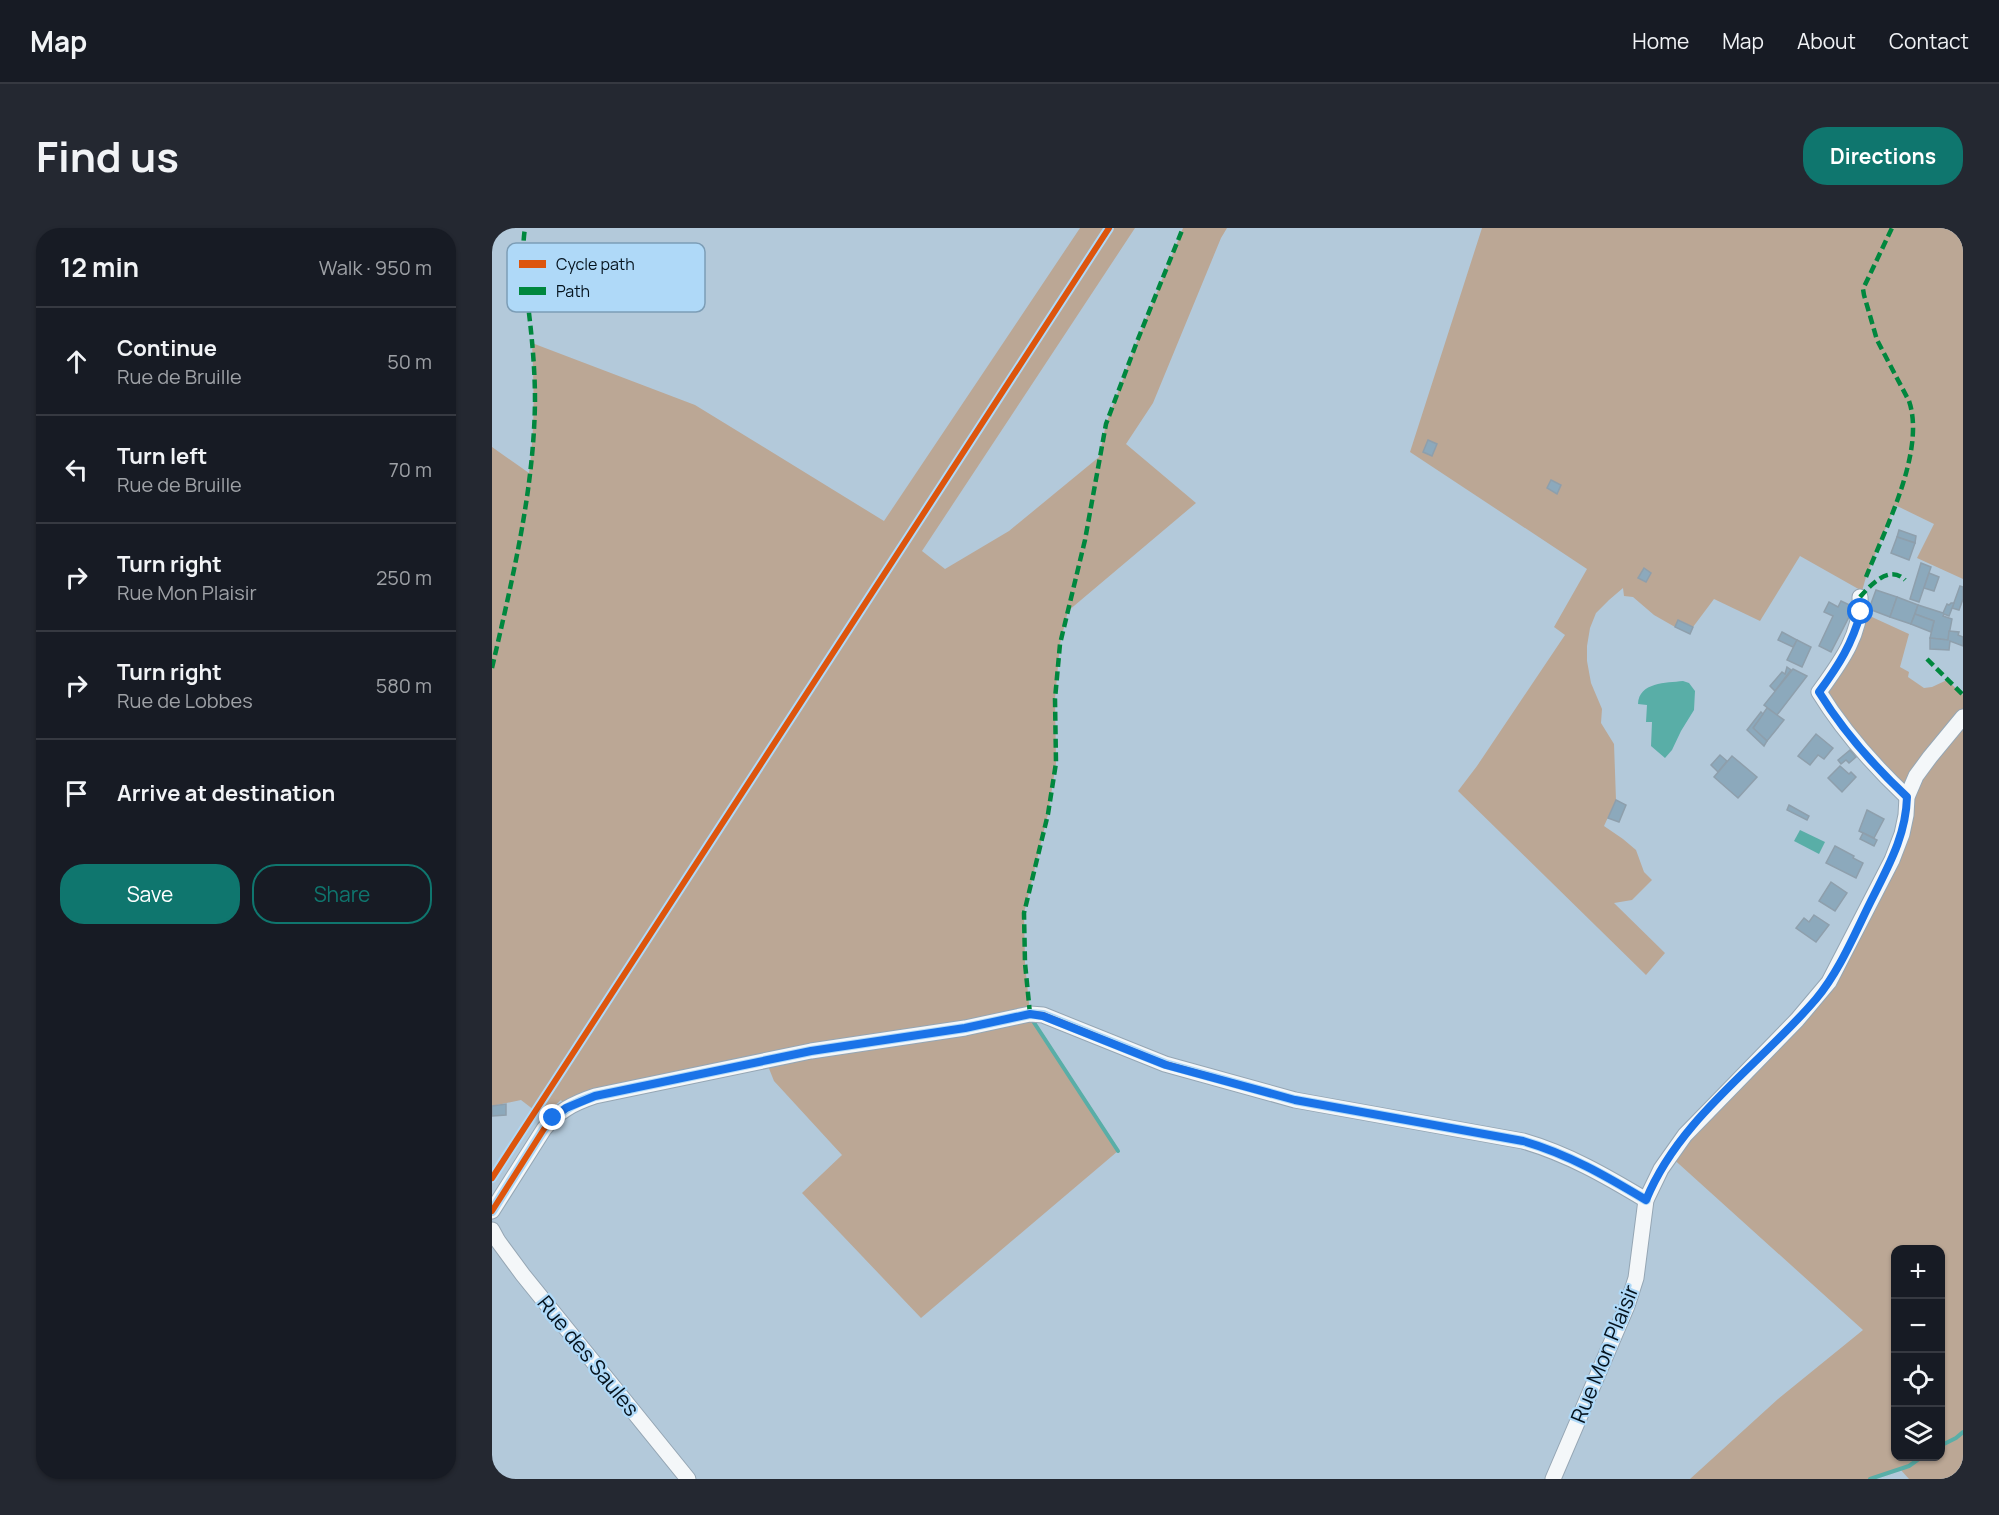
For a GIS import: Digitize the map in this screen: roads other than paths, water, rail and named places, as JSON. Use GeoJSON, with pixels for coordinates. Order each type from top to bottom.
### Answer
{"type":"FeatureCollection","features":[{"type":"Feature","properties":{"kind":"street"},"geometry":{"type":"LineString","coordinates":[[1860,597],[1861,612],[1854,637],[1819,692],[1876,768],[1907,797]]}},
{"type":"Feature","properties":{"kind":"street","name":"Rue Mon Plaisir"},"geometry":{"type":"LineString","coordinates":[[1553,1479],[1627,1306],[1636,1278],[1646,1200],[1661,1169],[1685,1135],[1797,1020],[1829,982],[1892,860],[1902,834],[1907,797],[1916,776],[1929,756],[1963,717]]}},
{"type":"Feature","properties":{"kind":"street"},"geometry":{"type":"LineString","coordinates":[[492,1211],[548,1123],[566,1108],[582,1100],[811,1051],[965,1028],[1030,1014],[1043,1016],[1166,1065],[1263,1092],[1295,1100],[1523,1141],[1552,1149],[1588,1166],[1646,1200]]}},
{"type":"Feature","properties":{"kind":"street","name":"Rue des Saules"},"geometry":{"type":"LineString","coordinates":[[492,1230],[523,1275],[688,1479]]}},
{"type":"Feature","properties":{"kind":"waterway"},"geometry":{"type":"LineString","coordinates":[[1033,1021],[1118,1151]]}},
{"type":"Feature","properties":{"kind":"waterway"},"geometry":{"type":"LineString","coordinates":[[1945,1444],[1963,1432]]}},
{"type":"Feature","properties":{"kind":"waterway"},"geometry":{"type":"LineString","coordinates":[[1870,1479],[1909,1466],[1916,1461]]}}]}
